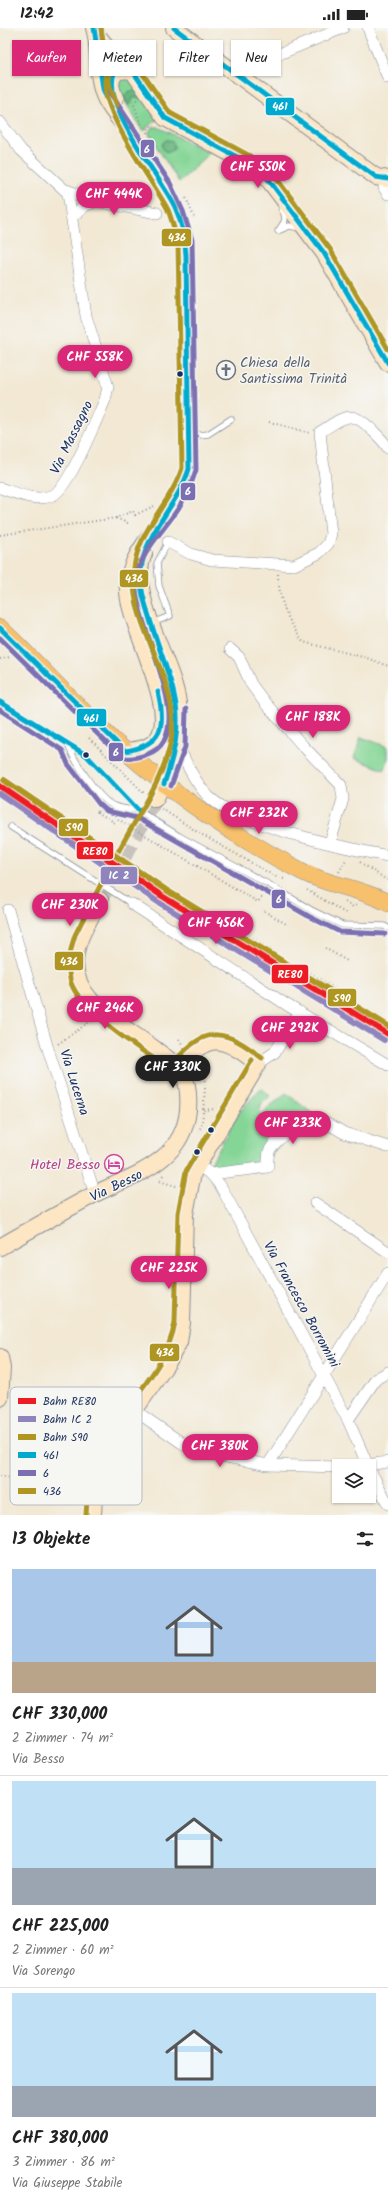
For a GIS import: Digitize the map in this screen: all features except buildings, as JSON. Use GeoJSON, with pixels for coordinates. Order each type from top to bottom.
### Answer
{"type":"FeatureCollection","features":[{"type":"Feature","properties":{"kind":"main road"},"geometry":{"type":"LineString","coordinates":[[174,28],[238,77],[384,183]]}},
{"type":"Feature","properties":{"kind":"main road"},"geometry":{"type":"LineString","coordinates":[[95,31],[102,40]]}},
{"type":"Feature","properties":{"kind":"main road"},"geometry":{"type":"LineString","coordinates":[[95,31],[103,92],[110,106],[126,128],[174,207],[185,241],[190,436],[189,464],[185,485],[132,565],[127,582],[129,605],[161,703],[162,725],[157,739],[152,744],[136,750],[125,751]]}},
{"type":"Feature","properties":{"kind":"main road"},"geometry":{"type":"LineString","coordinates":[[113,76],[111,83],[126,128]]}},
{"type":"Feature","properties":{"kind":"main road"},"geometry":{"type":"LineString","coordinates":[[138,76],[165,118],[252,166],[268,178],[324,253],[388,364]]}},
{"type":"Feature","properties":{"kind":"main road"},"geometry":{"type":"LineString","coordinates":[[152,536],[142,557],[141,570],[143,596],[178,701],[178,745],[164,784],[154,800]]}},
{"type":"Feature","properties":{"kind":"main road"},"geometry":{"type":"LineString","coordinates":[[0,629],[125,751],[164,784],[211,818],[303,872],[325,882],[362,891],[388,903]]}},
{"type":"Feature","properties":{"kind":"main road"},"geometry":{"type":"LineString","coordinates":[[100,900],[81,938],[76,953],[75,964],[79,985],[84,994],[102,1010],[179,1067],[198,1047],[216,1040],[233,1045],[258,1064],[198,1165],[189,1186],[185,1214],[182,1323],[179,1342],[168,1362],[142,1399]]}},
{"type":"Feature","properties":{"kind":"main road","name":"Via Besso"},"geometry":{"type":"LineString","coordinates":[[0,1246],[95,1194],[142,1173],[161,1160],[174,1146],[186,1122],[188,1103],[184,1075],[179,1067]]}},
{"type":"Feature","properties":{"kind":"main road"},"geometry":{"type":"LineString","coordinates":[[0,1357],[2,1368],[0,1398]]}},
{"type":"Feature","properties":{"kind":"main road"},"geometry":{"type":"LineString","coordinates":[[93,1515],[94,1505]]}},
{"type":"Feature","properties":{"kind":"street"},"geometry":{"type":"LineString","coordinates":[[238,77],[245,68],[343,28]]}},
{"type":"Feature","properties":{"kind":"street"},"geometry":{"type":"LineString","coordinates":[[368,28],[388,78]]}},
{"type":"Feature","properties":{"kind":"street"},"geometry":{"type":"LineString","coordinates":[[0,122],[21,150],[66,190],[96,201],[157,213]]}},
{"type":"Feature","properties":{"kind":"street","name":"Via Massagno"},"geometry":{"type":"LineString","coordinates":[[0,488],[40,498],[54,495],[66,483],[106,400],[108,387],[86,316],[72,217],[66,190]]}},
{"type":"Feature","properties":{"kind":"street"},"geometry":{"type":"LineString","coordinates":[[72,217],[86,206],[96,201]]}},
{"type":"Feature","properties":{"kind":"street"},"geometry":{"type":"LineString","coordinates":[[168,542],[191,554],[212,560],[294,565],[319,553],[328,544],[331,534],[320,432],[340,420],[351,416],[360,418],[388,448]]}},
{"type":"Feature","properties":{"kind":"street"},"geometry":{"type":"LineString","coordinates":[[230,649],[239,657],[251,684],[266,703],[303,746],[341,785],[343,798],[330,843]]}},
{"type":"Feature","properties":{"kind":"street"},"geometry":{"type":"LineString","coordinates":[[178,745],[201,788],[222,807],[253,821],[330,843],[388,856]]}},
{"type":"Feature","properties":{"kind":"street"},"geometry":{"type":"LineString","coordinates":[[132,904],[300,1012],[388,1065]]}},
{"type":"Feature","properties":{"kind":"street","name":"Via Lucerna"},"geometry":{"type":"LineString","coordinates":[[8,910],[48,1049],[95,1194]]}},
{"type":"Feature","properties":{"kind":"street"},"geometry":{"type":"LineString","coordinates":[[258,1064],[272,1056],[300,1012]]}},
{"type":"Feature","properties":{"kind":"street"},"geometry":{"type":"LineString","coordinates":[[211,1174],[268,1167],[268,1154],[271,1148],[302,1122],[317,1117],[344,1133],[388,1147]]}},
{"type":"Feature","properties":{"kind":"street","name":"Via Francesco Borromini"},"geometry":{"type":"LineString","coordinates":[[198,1165],[211,1174],[220,1186],[348,1420],[365,1459]]}},
{"type":"Feature","properties":{"kind":"street"},"geometry":{"type":"LineString","coordinates":[[315,1203],[388,1252]]}},
{"type":"Feature","properties":{"kind":"street"},"geometry":{"type":"LineString","coordinates":[[268,1465],[388,1274]]}},
{"type":"Feature","properties":{"kind":"street"},"geometry":{"type":"LineString","coordinates":[[348,1420],[376,1379],[388,1372]]}},
{"type":"Feature","properties":{"kind":"street"},"geometry":{"type":"LineString","coordinates":[[142,1416],[182,1443],[200,1452],[268,1465],[332,1467]]}},
{"type":"Feature","properties":{"kind":"street"},"geometry":{"type":"LineString","coordinates":[[376,1464],[388,1462]]}},
{"type":"Feature","properties":{"kind":"street","name":"Via Francesco Borromini"},"geometry":{"type":"LineString","coordinates":[[376,1481],[388,1504]]}},
{"type":"Feature","properties":{"kind":"lane"},"geometry":{"type":"LineString","coordinates":[[252,166],[252,170],[260,181]]}},
{"type":"Feature","properties":{"kind":"lane"},"geometry":{"type":"LineString","coordinates":[[267,190],[285,214],[286,221],[278,231],[293,226],[307,230]]}},
{"type":"Feature","properties":{"kind":"lane"},"geometry":{"type":"LineString","coordinates":[[190,436],[208,434],[231,419]]}},
{"type":"Feature","properties":{"kind":"lane"},"geometry":{"type":"LineString","coordinates":[[152,623],[170,616],[159,586],[157,563],[168,542]]}},
{"type":"Feature","properties":{"kind":"lane"},"geometry":{"type":"LineString","coordinates":[[0,702],[86,755],[139,811],[179,836],[313,911],[342,925],[384,926],[388,928]]}},
{"type":"Feature","properties":{"kind":"lane"},"geometry":{"type":"LineString","coordinates":[[68,745],[74,760],[105,800],[112,806],[139,811]]}},
{"type":"Feature","properties":{"kind":"lane"},"geometry":{"type":"LineString","coordinates":[[11,827],[132,904]]}},
{"type":"Feature","properties":{"kind":"path"},"geometry":{"type":"LineString","coordinates":[[147,136],[149,127],[158,124]]}},
{"type":"Feature","properties":{"kind":"path"},"geometry":{"type":"LineString","coordinates":[[189,204],[194,217]]}},
{"type":"Feature","properties":{"kind":"path"},"geometry":{"type":"LineString","coordinates":[[269,422],[315,434],[320,432]]}},
{"type":"Feature","properties":{"kind":"path"},"geometry":{"type":"LineString","coordinates":[[0,535],[116,518],[133,511],[135,515],[156,505]]}},
{"type":"Feature","properties":{"kind":"path"},"geometry":{"type":"LineString","coordinates":[[116,518],[130,524]]}},
{"type":"Feature","properties":{"kind":"path"},"geometry":{"type":"LineString","coordinates":[[278,564],[278,586],[288,621],[303,642],[367,658],[388,666]]}},
{"type":"Feature","properties":{"kind":"path"},"geometry":{"type":"LineString","coordinates":[[105,809],[109,813],[258,902],[268,886],[272,887],[278,878],[199,833],[136,785]]}},
{"type":"Feature","properties":{"kind":"path"},"geometry":{"type":"LineString","coordinates":[[109,813],[108,815],[99,809],[97,812],[114,822],[112,824]]}},
{"type":"Feature","properties":{"kind":"path"},"geometry":{"type":"LineString","coordinates":[[337,876],[347,856]]}},
{"type":"Feature","properties":{"kind":"path"},"geometry":{"type":"LineString","coordinates":[[302,888],[347,914]]}},
{"type":"Feature","properties":{"kind":"path"},"geometry":{"type":"LineString","coordinates":[[264,911],[288,925]]}},
{"type":"Feature","properties":{"kind":"path"},"geometry":{"type":"LineString","coordinates":[[249,936],[273,951]]}},
{"type":"Feature","properties":{"kind":"path"},"geometry":{"type":"LineString","coordinates":[[325,948],[349,962]]}},
{"type":"Feature","properties":{"kind":"path"},"geometry":{"type":"LineString","coordinates":[[310,973],[334,988]]}},
{"type":"Feature","properties":{"kind":"path"},"geometry":{"type":"LineString","coordinates":[[58,1044],[92,1019]]}},
{"type":"Feature","properties":{"kind":"path"},"geometry":{"type":"LineString","coordinates":[[204,1110],[206,1077]]}},
{"type":"Feature","properties":{"kind":"path"},"geometry":{"type":"LineString","coordinates":[[159,1181],[177,1186]]}},
{"type":"Feature","properties":{"kind":"path"},"geometry":{"type":"LineString","coordinates":[[0,1476],[10,1478]]}},
{"type":"Feature","properties":{"kind":"green space"},"geometry":{"type":"Polygon","coordinates":[[[128,77],[157,120],[149,125],[146,130],[142,130],[119,91],[118,86],[120,78],[128,77]]]}},
{"type":"Feature","properties":{"kind":"green space"},"geometry":{"type":"Polygon","coordinates":[[[134,90],[137,91],[141,97],[133,98],[131,104],[128,105],[124,96],[128,92],[134,90]]]}},
{"type":"Feature","properties":{"kind":"green space"},"geometry":{"type":"Polygon","coordinates":[[[152,127],[158,127],[210,153],[179,182],[150,136],[149,132],[152,127]]]}},
{"type":"Feature","properties":{"kind":"green space"},"geometry":{"type":"Polygon","coordinates":[[[166,140],[170,140],[174,146],[170,152],[166,152],[162,148],[162,144],[166,140]]]}},
{"type":"Feature","properties":{"kind":"green space"},"geometry":{"type":"Polygon","coordinates":[[[361,737],[388,747],[388,760],[384,770],[354,758],[361,737]]]}},
{"type":"Feature","properties":{"kind":"green space"},"geometry":{"type":"Polygon","coordinates":[[[261,1088],[270,1096],[260,1106],[261,1108],[259,1111],[261,1114],[286,1093],[313,1114],[300,1121],[265,1162],[215,1168],[211,1163],[238,1114],[261,1088]]]}},
{"type":"Feature","properties":{"kind":"tunnel"},"geometry":{"type":"LineString","coordinates":[[100,900],[155,799]]}},
{"type":"Feature","properties":{"kind":"rail line","name":"S90"},"geometry":{"type":"LineString","coordinates":[[4,780],[166,890],[388,1026]]}},
{"type":"Feature","properties":{"kind":"rail line","name":"RE80"},"geometry":{"type":"LineString","coordinates":[[0,786],[162,896],[388,1034]]}},
{"type":"Feature","properties":{"kind":"transit line","name":"461"},"geometry":{"type":"LineString","coordinates":[[94,28],[103,89],[111,108]]}},
{"type":"Feature","properties":{"kind":"transit line","name":"6"},"geometry":{"type":"LineString","coordinates":[[0,638],[121,757],[131,758],[148,754],[163,742],[169,723],[167,700],[161,674],[143,621],[137,598],[136,579],[148,549],[183,500],[190,487],[196,470],[192,240],[183,211],[170,183],[111,94],[107,79],[101,28]]}},
{"type":"Feature","properties":{"kind":"transit line","name":"436"},"geometry":{"type":"LineString","coordinates":[[101,28],[110,87],[117,105]]}},
{"type":"Feature","properties":{"kind":"transit line","name":"461"},"geometry":{"type":"LineString","coordinates":[[174,28],[376,177],[388,179]]}},
{"type":"Feature","properties":{"kind":"transit line","name":"436"},"geometry":{"type":"LineString","coordinates":[[175,1073],[133,1044],[88,1008],[71,983],[69,971],[70,953],[75,935],[158,780],[168,754],[171,740],[172,717],[169,696],[163,674],[139,612],[134,590],[134,568],[142,541],[177,481],[182,468],[178,242],[168,210],[124,137],[113,115],[106,94],[105,78],[113,67],[124,62],[136,64],[170,113],[250,156],[273,174],[330,249],[388,349]]}},
{"type":"Feature","properties":{"kind":"transit line","name":"461"},"geometry":{"type":"LineString","coordinates":[[164,784],[172,759],[176,738],[176,702],[172,685],[145,604],[142,590],[141,570],[149,543],[177,495],[189,469],[186,255],[183,230],[175,207],[134,141],[116,104],[113,87],[114,73],[121,69],[132,70],[165,118],[246,162],[268,179],[324,253],[388,363]]}},
{"type":"Feature","properties":{"kind":"transit line","name":"461"},"geometry":{"type":"LineString","coordinates":[[0,628],[125,751],[147,744],[154,739],[159,732],[162,715],[158,692]]}},
{"type":"Feature","properties":{"kind":"transit line","name":"461"},"geometry":{"type":"LineString","coordinates":[[0,702],[86,755],[139,811]]}},
{"type":"Feature","properties":{"kind":"transit line","name":"6"},"geometry":{"type":"LineString","coordinates":[[171,786],[185,747],[186,709]]}},
{"type":"Feature","properties":{"kind":"transit line","name":"6"},"geometry":{"type":"LineString","coordinates":[[0,710],[62,750],[68,764],[99,804],[107,811],[137,818],[310,917],[340,932],[385,934]]}},
{"type":"Feature","properties":{"kind":"transit line"},"geometry":{"type":"LineString","coordinates":[[0,794],[158,902],[384,1040]]}},
{"type":"Feature","properties":{"kind":"transit line","name":"436"},"geometry":{"type":"LineString","coordinates":[[174,1062],[196,1041],[207,1036],[216,1035],[237,1041],[262,1058]]}},
{"type":"Feature","properties":{"kind":"transit line","name":"436"},"geometry":{"type":"LineString","coordinates":[[142,1388],[161,1360],[170,1342],[175,1322],[178,1213],[186,1171],[252,1060]]}},
{"type":"Feature","properties":{"kind":"transit line","name":"436"},"geometry":{"type":"LineString","coordinates":[[86,1515],[87,1505]]}},
{"type":"Feature","properties":{"kind":"place","name":"Chiesa della Santissima Trinità"},"geometry":{"type":"Point","coordinates":[226,370]}},
{"type":"Feature","properties":{"kind":"place","name":"Hotel Besso"},"geometry":{"type":"Point","coordinates":[114,1164]}}]}
